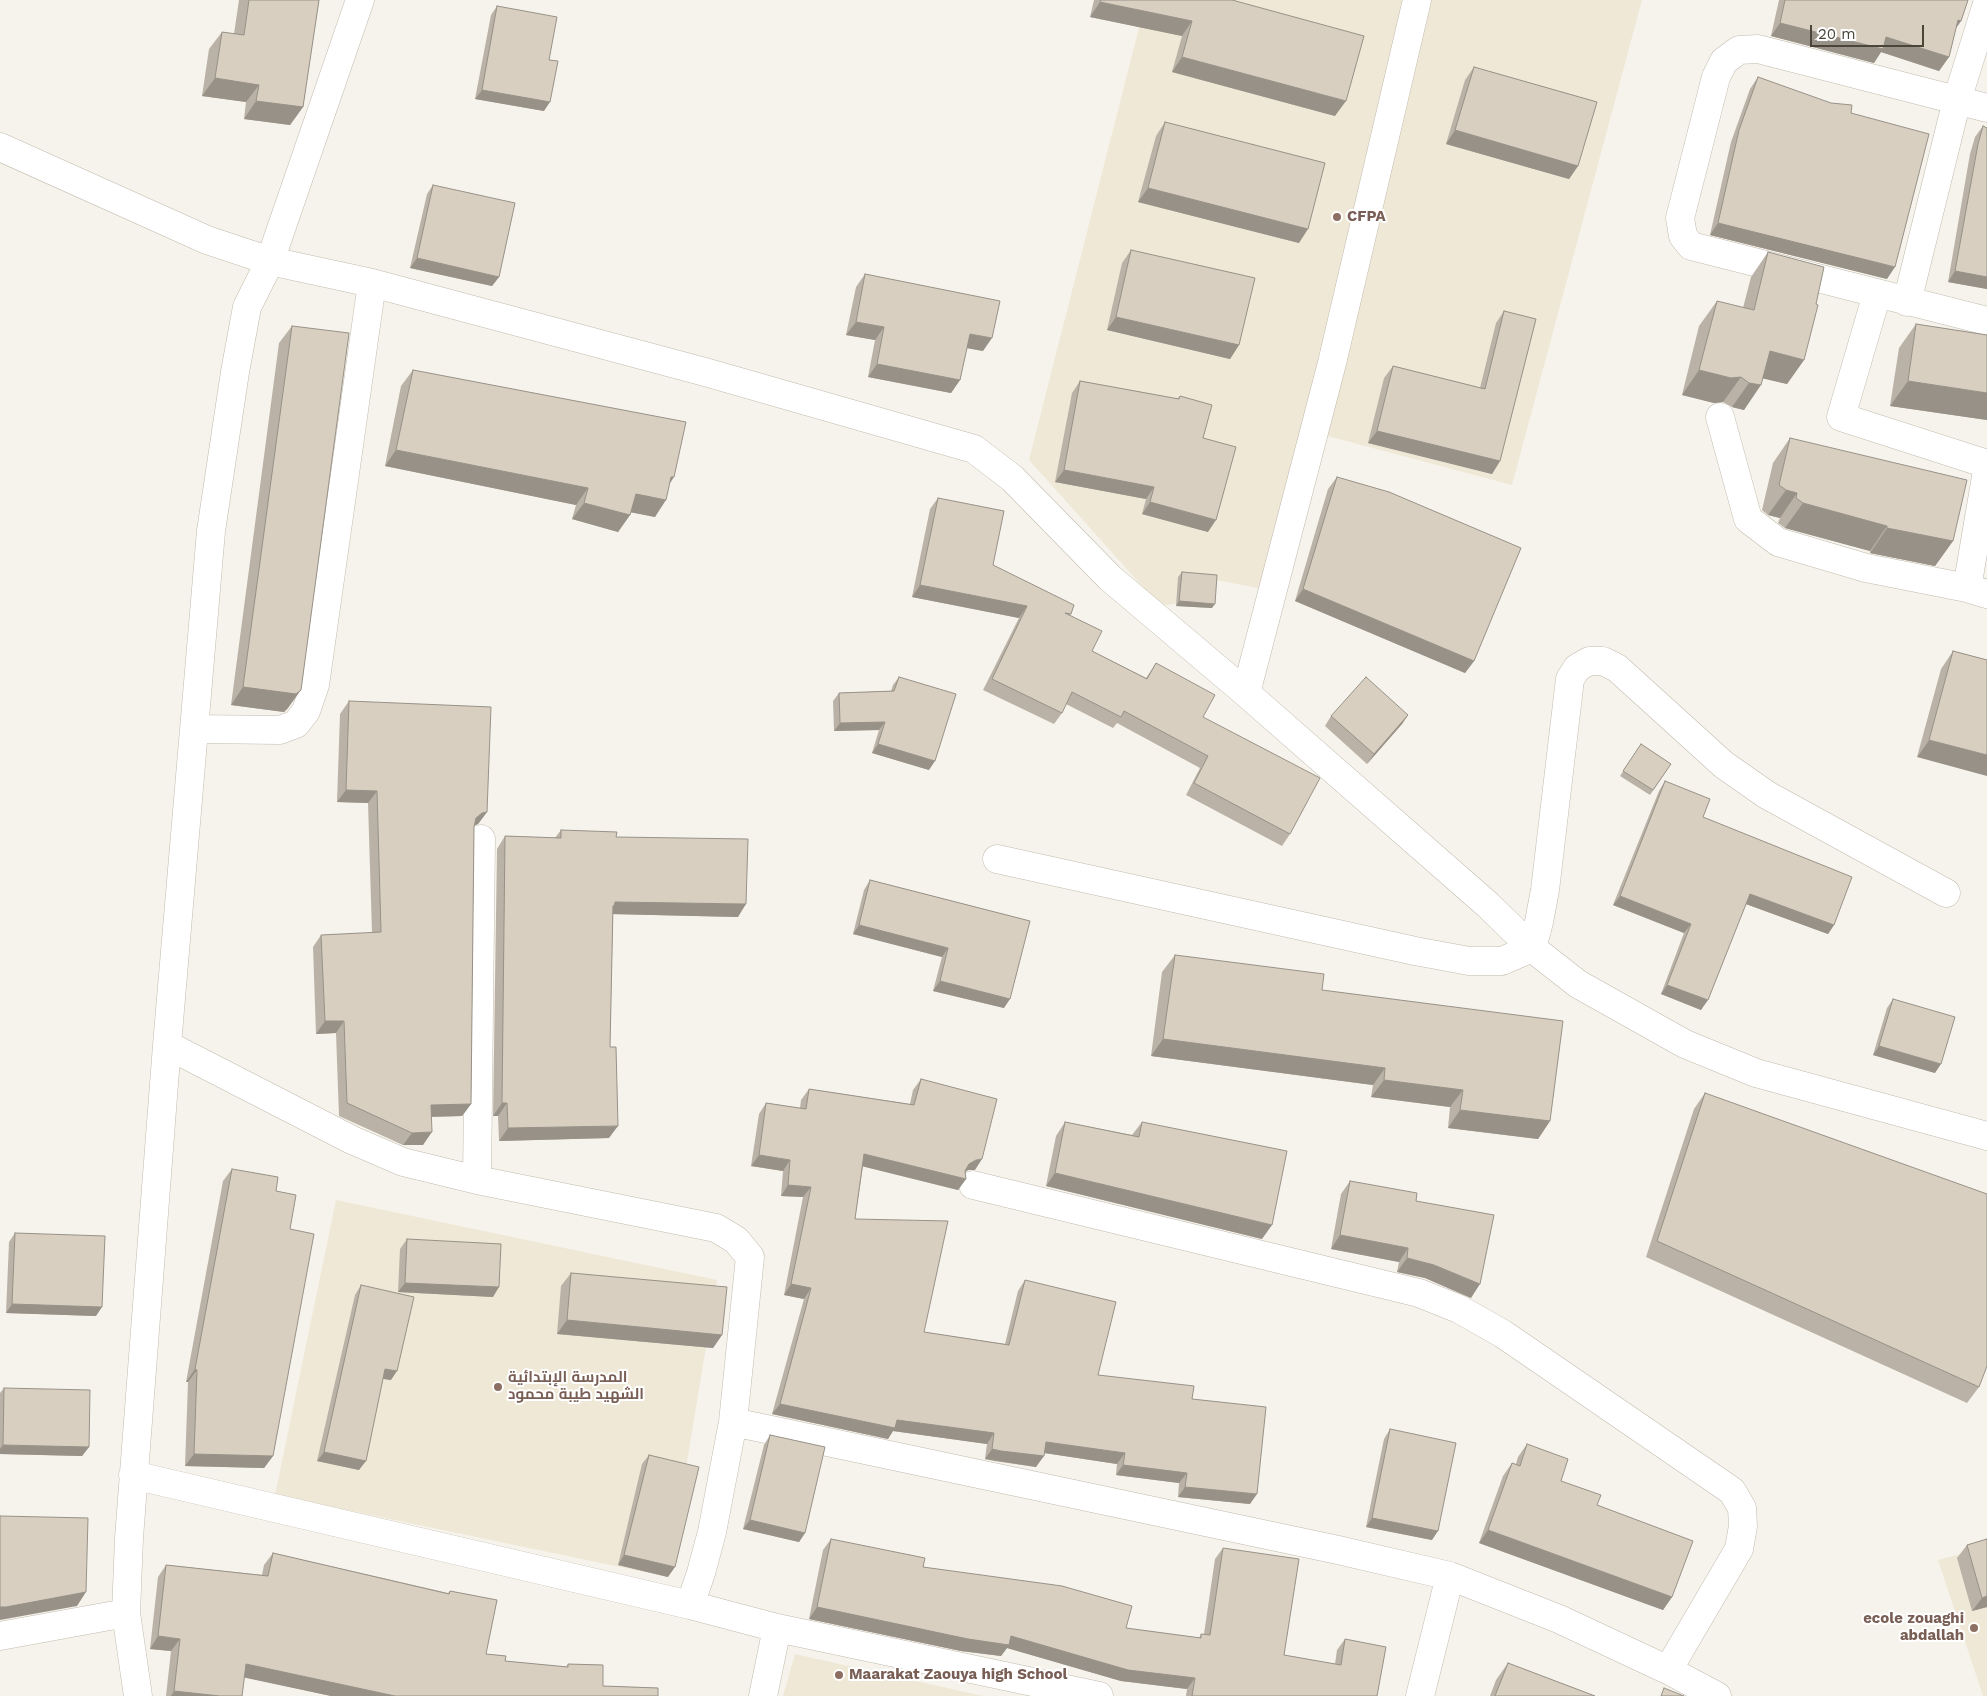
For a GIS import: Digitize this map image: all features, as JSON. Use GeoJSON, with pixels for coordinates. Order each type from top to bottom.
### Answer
{"type":"FeatureCollection","features":[{"type":"Feature","properties":{"kind":"street"},"geometry":{"type":"LineString","coordinates":[[138,1696],[126,1613],[133,1475],[210,531],[247,308],[270,261],[360,0]]}},
{"type":"Feature","properties":{"kind":"street"},"geometry":{"type":"LineString","coordinates":[[1246,693],[1332,363],[1416,0]]}},
{"type":"Feature","properties":{"kind":"street"},"geometry":{"type":"LineString","coordinates":[[1907,302],[1956,100],[1987,4]]}},
{"type":"Feature","properties":{"kind":"street"},"geometry":{"type":"LineString","coordinates":[[1987,108],[1758,49],[1739,50],[1724,61],[1716,77],[1680,218],[1683,236],[1691,246],[1987,321]]}},
{"type":"Feature","properties":{"kind":"street"},"geometry":{"type":"LineString","coordinates":[[0,147],[207,240],[270,261],[372,283],[705,372],[974,449],[1012,478],[1110,578],[1246,693],[1480,899],[1532,948],[1578,984],[1685,1044],[1756,1073],[1987,1136]]}},
{"type":"Feature","properties":{"kind":"street"},"geometry":{"type":"LineString","coordinates":[[194,729],[280,730],[296,724],[306,710],[315,685],[372,283]]}},
{"type":"Feature","properties":{"kind":"street"},"geometry":{"type":"LineString","coordinates":[[1877,294],[1841,417],[1987,464]]}},
{"type":"Feature","properties":{"kind":"street"},"geometry":{"type":"LineString","coordinates":[[1720,417],[1748,519],[1778,542],[1866,568],[1977,591],[1987,471]]}},
{"type":"Feature","properties":{"kind":"street"},"geometry":{"type":"LineString","coordinates":[[997,859],[1415,951],[1469,961],[1502,961],[1532,948],[1540,922],[1570,679],[1577,668],[1589,661],[1603,661],[1617,668],[1724,765],[1767,795],[1946,893]]}},
{"type":"Feature","properties":{"kind":"street"},"geometry":{"type":"LineString","coordinates":[[477,1180],[481,839]]}},
{"type":"Feature","properties":{"kind":"street"},"geometry":{"type":"LineString","coordinates":[[167,1045],[360,1144],[403,1162],[477,1180],[716,1228],[736,1240],[750,1258],[734,1422],[712,1532],[690,1605]]}},
{"type":"Feature","properties":{"kind":"street"},"geometry":{"type":"LineString","coordinates":[[973,1185],[1419,1294],[1451,1306],[1503,1334],[1732,1491],[1742,1508],[1743,1526],[1739,1549],[1668,1670]]}},
{"type":"Feature","properties":{"kind":"street"},"geometry":{"type":"LineString","coordinates":[[734,1422],[1319,1545],[1450,1576],[1559,1619],[1668,1670],[1717,1696]]}},
{"type":"Feature","properties":{"kind":"street"},"geometry":{"type":"LineString","coordinates":[[133,1475],[690,1605],[777,1628],[1099,1696]]}},
{"type":"Feature","properties":{"kind":"street"},"geometry":{"type":"LineString","coordinates":[[1420,1696],[1450,1576]]}},
{"type":"Feature","properties":{"kind":"street"},"geometry":{"type":"LineString","coordinates":[[0,1636],[126,1613]]}},
{"type":"Feature","properties":{"kind":"street"},"geometry":{"type":"LineString","coordinates":[[763,1696],[777,1628]]}},
{"type":"Feature","properties":{"kind":"shaded area","name":"CFPA"},"geometry":{"type":"Polygon","coordinates":[[[1146,0],[1642,0],[1512,485],[1320,434],[1273,591],[1206,578],[1194,601],[1160,606],[1029,460],[1146,0]]]}},
{"type":"Feature","properties":{"kind":"shaded area","name":"المدرسة الإبتدائية الشهيد طيبة محمود"},"geometry":{"type":"Polygon","coordinates":[[[336,1200],[717,1280],[668,1577],[275,1495],[336,1200]]]}},
{"type":"Feature","properties":{"kind":"shaded area","name":"ecole zouaghi abdallah"},"geometry":{"type":"Polygon","coordinates":[[[1987,1547],[1987,1696],[1983,1696],[1938,1560],[1987,1547]]]}},
{"type":"Feature","properties":{"kind":"shaded area","name":"Maarakat Zaouya high School"},"geometry":{"type":"Polygon","coordinates":[[[795,1654],[983,1696],[783,1696],[795,1654]]]}},
{"type":"Feature","properties":{"kind":"building"},"geometry":{"type":"Polygon","coordinates":[[[249,0],[319,0],[303,107],[256,101],[259,85],[215,78],[222,32],[244,35],[249,0]]]}},
{"type":"Feature","properties":{"kind":"building"},"geometry":{"type":"Polygon","coordinates":[[[1101,0],[1232,0],[1364,36],[1346,101],[1182,57],[1192,21],[1100,2],[1101,0]]]}},
{"type":"Feature","properties":{"kind":"building"},"geometry":{"type":"Polygon","coordinates":[[[1785,0],[1968,0],[1961,21],[1958,20],[1949,57],[1886,37],[1883,49],[1780,23],[1785,0]]]}},
{"type":"Feature","properties":{"kind":"building"},"geometry":{"type":"Polygon","coordinates":[[[497,6],[557,17],[549,60],[558,61],[550,102],[482,90],[497,6]]]}},
{"type":"Feature","properties":{"kind":"building"},"geometry":{"type":"Polygon","coordinates":[[[1474,67],[1597,102],[1578,166],[1455,130],[1474,67]]]}},
{"type":"Feature","properties":{"kind":"building"},"geometry":{"type":"Polygon","coordinates":[[[1758,77],[1831,103],[1852,105],[1851,113],[1929,134],[1895,267],[1718,223],[1739,130],[1758,77]]]}},
{"type":"Feature","properties":{"kind":"building"},"geometry":{"type":"Polygon","coordinates":[[[1165,122],[1325,163],[1308,229],[1148,188],[1165,122]]]}},
{"type":"Feature","properties":{"kind":"building"},"geometry":{"type":"Polygon","coordinates":[[[1983,126],[1987,128],[1987,277],[1955,271],[1983,126]]]}},
{"type":"Feature","properties":{"kind":"building"},"geometry":{"type":"Polygon","coordinates":[[[433,185],[515,203],[499,277],[417,258],[433,185]]]}},
{"type":"Feature","properties":{"kind":"building"},"geometry":{"type":"Polygon","coordinates":[[[1131,250],[1255,278],[1239,345],[1116,317],[1131,250]]]}},
{"type":"Feature","properties":{"kind":"building"},"geometry":{"type":"Polygon","coordinates":[[[1768,252],[1824,267],[1816,304],[1818,305],[1804,360],[1770,351],[1761,385],[1749,383],[1741,377],[1731,378],[1699,370],[1717,301],[1754,310],[1768,252]]]}},
{"type":"Feature","properties":{"kind":"building"},"geometry":{"type":"Polygon","coordinates":[[[865,274],[1000,301],[992,338],[970,334],[960,380],[877,364],[884,327],[856,322],[865,274]]]}},
{"type":"Feature","properties":{"kind":"building"},"geometry":{"type":"Polygon","coordinates":[[[1504,311],[1536,319],[1500,461],[1377,431],[1393,366],[1485,389],[1504,311]]]}},
{"type":"Feature","properties":{"kind":"building"},"geometry":{"type":"Polygon","coordinates":[[[1916,324],[1987,335],[1987,393],[1908,381],[1916,324]]]}},
{"type":"Feature","properties":{"kind":"building"},"geometry":{"type":"Polygon","coordinates":[[[292,326],[349,333],[301,690],[296,694],[243,687],[292,326]]]}},
{"type":"Feature","properties":{"kind":"building"},"geometry":{"type":"Polygon","coordinates":[[[413,370],[686,422],[674,477],[671,477],[666,500],[636,494],[630,515],[584,503],[588,488],[396,450],[413,370]]]}},
{"type":"Feature","properties":{"kind":"building"},"geometry":{"type":"Polygon","coordinates":[[[1080,381],[1179,399],[1180,396],[1212,405],[1203,438],[1236,447],[1216,520],[1150,502],[1154,487],[1064,470],[1080,381]]]}},
{"type":"Feature","properties":{"kind":"building"},"geometry":{"type":"Polygon","coordinates":[[[1790,438],[1967,480],[1953,541],[1887,528],[1887,526],[1803,503],[1796,498],[1797,493],[1786,490],[1779,485],[1790,438]]]}},
{"type":"Feature","properties":{"kind":"building"},"geometry":{"type":"Polygon","coordinates":[[[1337,477],[1389,492],[1521,548],[1474,661],[1303,589],[1337,477]]]}},
{"type":"Feature","properties":{"kind":"building"},"geometry":{"type":"Polygon","coordinates":[[[938,498],[1004,511],[993,565],[1074,605],[1071,614],[1065,613],[1102,631],[1092,651],[1147,679],[1156,663],[1215,695],[1203,717],[1320,778],[1290,834],[1194,783],[1208,756],[1124,711],[1121,717],[1072,692],[1062,713],[992,679],[1027,606],[920,585],[938,498]]]}},
{"type":"Feature","properties":{"kind":"building"},"geometry":{"type":"Polygon","coordinates":[[[1182,572],[1217,575],[1215,604],[1179,601],[1182,572]]]}},
{"type":"Feature","properties":{"kind":"building"},"geometry":{"type":"Polygon","coordinates":[[[1953,651],[1987,660],[1987,755],[1929,740],[1953,651]]]}},
{"type":"Feature","properties":{"kind":"building"},"geometry":{"type":"Polygon","coordinates":[[[899,677],[956,694],[935,761],[878,744],[885,722],[840,723],[839,693],[894,691],[899,677]]]}},
{"type":"Feature","properties":{"kind":"building"},"geometry":{"type":"Polygon","coordinates":[[[1366,677],[1408,715],[1374,754],[1331,716],[1366,677]]]}},
{"type":"Feature","properties":{"kind":"building"},"geometry":{"type":"Polygon","coordinates":[[[349,701],[491,707],[487,812],[482,813],[476,818],[474,827],[471,1104],[431,1105],[432,1132],[412,1133],[347,1103],[344,1021],[325,1021],[321,935],[381,932],[377,791],[346,790],[349,701]]]}},
{"type":"Feature","properties":{"kind":"building"},"geometry":{"type":"Polygon","coordinates":[[[1641,744],[1671,764],[1653,790],[1623,771],[1641,744]]]}},
{"type":"Feature","properties":{"kind":"building"},"geometry":{"type":"Polygon","coordinates":[[[1665,781],[1710,799],[1703,817],[1852,877],[1834,925],[1750,894],[1708,1000],[1667,985],[1691,924],[1620,896],[1665,781]]]}},
{"type":"Feature","properties":{"kind":"building"},"geometry":{"type":"Polygon","coordinates":[[[561,830],[617,832],[616,837],[748,839],[746,904],[615,902],[613,906],[610,1047],[616,1047],[618,1126],[508,1128],[507,1103],[502,1103],[505,836],[561,838],[561,830]]]}},
{"type":"Feature","properties":{"kind":"building"},"geometry":{"type":"Polygon","coordinates":[[[870,880],[1030,921],[1010,999],[940,981],[948,948],[859,925],[870,880]]]}},
{"type":"Feature","properties":{"kind":"building"},"geometry":{"type":"Polygon","coordinates":[[[1175,955],[1324,974],[1322,990],[1563,1021],[1550,1121],[1460,1110],[1463,1090],[1384,1080],[1385,1068],[1163,1039],[1175,955]]]}},
{"type":"Feature","properties":{"kind":"building"},"geometry":{"type":"Polygon","coordinates":[[[1893,999],[1955,1017],[1941,1064],[1879,1046],[1893,999]]]}},
{"type":"Feature","properties":{"kind":"building"},"geometry":{"type":"Polygon","coordinates":[[[921,1079],[997,1099],[982,1159],[969,1164],[965,1171],[966,1179],[864,1154],[855,1219],[948,1221],[924,1332],[1009,1345],[1025,1280],[1116,1302],[1098,1375],[1194,1386],[1192,1399],[1266,1407],[1257,1494],[1185,1487],[1187,1473],[1123,1465],[1125,1453],[1046,1442],[1044,1456],[1001,1451],[992,1449],[994,1433],[897,1420],[895,1428],[780,1404],[811,1288],[791,1284],[811,1187],[788,1185],[790,1160],[759,1155],[766,1103],[806,1109],[809,1089],[914,1105],[921,1079]]]}},
{"type":"Feature","properties":{"kind":"building"},"geometry":{"type":"Polygon","coordinates":[[[1705,1093],[1987,1194],[1987,1366],[1979,1387],[1657,1241],[1705,1093]]]}},
{"type":"Feature","properties":{"kind":"building"},"geometry":{"type":"Polygon","coordinates":[[[1065,1122],[1139,1137],[1142,1122],[1287,1151],[1272,1225],[1055,1173],[1065,1122]]]}},
{"type":"Feature","properties":{"kind":"building"},"geometry":{"type":"Polygon","coordinates":[[[232,1169],[278,1177],[276,1191],[296,1195],[290,1229],[314,1234],[273,1456],[194,1454],[197,1370],[195,1369],[232,1169]]]}},
{"type":"Feature","properties":{"kind":"building"},"geometry":{"type":"Polygon","coordinates":[[[1350,1181],[1417,1193],[1416,1201],[1494,1215],[1480,1284],[1434,1265],[1407,1258],[1408,1248],[1340,1235],[1350,1181]]]}},
{"type":"Feature","properties":{"kind":"building"},"geometry":{"type":"Polygon","coordinates":[[[15,1233],[105,1236],[102,1307],[12,1304],[15,1233]]]}},
{"type":"Feature","properties":{"kind":"building"},"geometry":{"type":"Polygon","coordinates":[[[407,1239],[501,1244],[499,1287],[405,1283],[407,1239]]]}},
{"type":"Feature","properties":{"kind":"building"},"geometry":{"type":"Polygon","coordinates":[[[571,1273],[727,1287],[722,1335],[567,1320],[571,1273]]]}},
{"type":"Feature","properties":{"kind":"building"},"geometry":{"type":"Polygon","coordinates":[[[361,1285],[414,1297],[397,1371],[385,1369],[366,1461],[324,1452],[361,1285]]]}},
{"type":"Feature","properties":{"kind":"building"},"geometry":{"type":"Polygon","coordinates":[[[4,1388],[90,1390],[89,1447],[3,1445],[4,1388]]]}},
{"type":"Feature","properties":{"kind":"building"},"geometry":{"type":"Polygon","coordinates":[[[1390,1429],[1456,1443],[1438,1531],[1372,1518],[1390,1429]]]}},
{"type":"Feature","properties":{"kind":"building"},"geometry":{"type":"Polygon","coordinates":[[[770,1435],[825,1447],[805,1533],[750,1520],[770,1435]]]}},
{"type":"Feature","properties":{"kind":"building"},"geometry":{"type":"Polygon","coordinates":[[[1527,1444],[1568,1459],[1561,1481],[1601,1495],[1597,1505],[1693,1541],[1672,1597],[1488,1530],[1512,1463],[1520,1466],[1527,1444]]]}},
{"type":"Feature","properties":{"kind":"building"},"geometry":{"type":"Polygon","coordinates":[[[649,1455],[699,1467],[675,1567],[624,1555],[649,1455]]]}},
{"type":"Feature","properties":{"kind":"building"},"geometry":{"type":"Polygon","coordinates":[[[0,1516],[88,1518],[86,1592],[0,1607],[0,1516]]]}},
{"type":"Feature","properties":{"kind":"building"},"geometry":{"type":"Polygon","coordinates":[[[831,1539],[925,1558],[923,1567],[1062,1586],[1132,1606],[1126,1628],[1201,1638],[1201,1634],[1210,1635],[1223,1548],[1299,1559],[1284,1655],[1341,1665],[1345,1639],[1386,1647],[1377,1696],[1192,1696],[1195,1678],[1128,1670],[1011,1636],[1009,1645],[968,1639],[817,1607],[831,1539]]]}},
{"type":"Feature","properties":{"kind":"building"},"geometry":{"type":"Polygon","coordinates":[[[1987,1539],[1987,1596],[1982,1598],[1967,1545],[1987,1539]]]}},
{"type":"Feature","properties":{"kind":"building"},"geometry":{"type":"Polygon","coordinates":[[[273,1553],[449,1594],[450,1591],[497,1600],[486,1654],[506,1656],[505,1661],[568,1667],[568,1664],[603,1665],[603,1686],[658,1688],[658,1696],[395,1696],[246,1664],[242,1696],[220,1696],[174,1691],[180,1639],[158,1636],[166,1565],[268,1576],[273,1553]]]}},
{"type":"Feature","properties":{"kind":"building"},"geometry":{"type":"Polygon","coordinates":[[[1508,1663],[1595,1696],[1495,1696],[1508,1663]]]}},
{"type":"Feature","properties":{"kind":"building"},"geometry":{"type":"Polygon","coordinates":[[[1664,1688],[1684,1696],[1661,1696],[1664,1688]]]}},
{"type":"Feature","properties":{"kind":"place","name":"CFPA"},"geometry":{"type":"Point","coordinates":[1337,217]}},
{"type":"Feature","properties":{"kind":"place","name":"المدرسة الإبتدائية الشهيد طيبة محمود"},"geometry":{"type":"Point","coordinates":[498,1387]}},
{"type":"Feature","properties":{"kind":"place","name":"ecole zouaghi abdallah"},"geometry":{"type":"Point","coordinates":[1974,1628]}},
{"type":"Feature","properties":{"kind":"place","name":"Maarakat Zaouya high School"},"geometry":{"type":"Point","coordinates":[839,1675]}}]}
